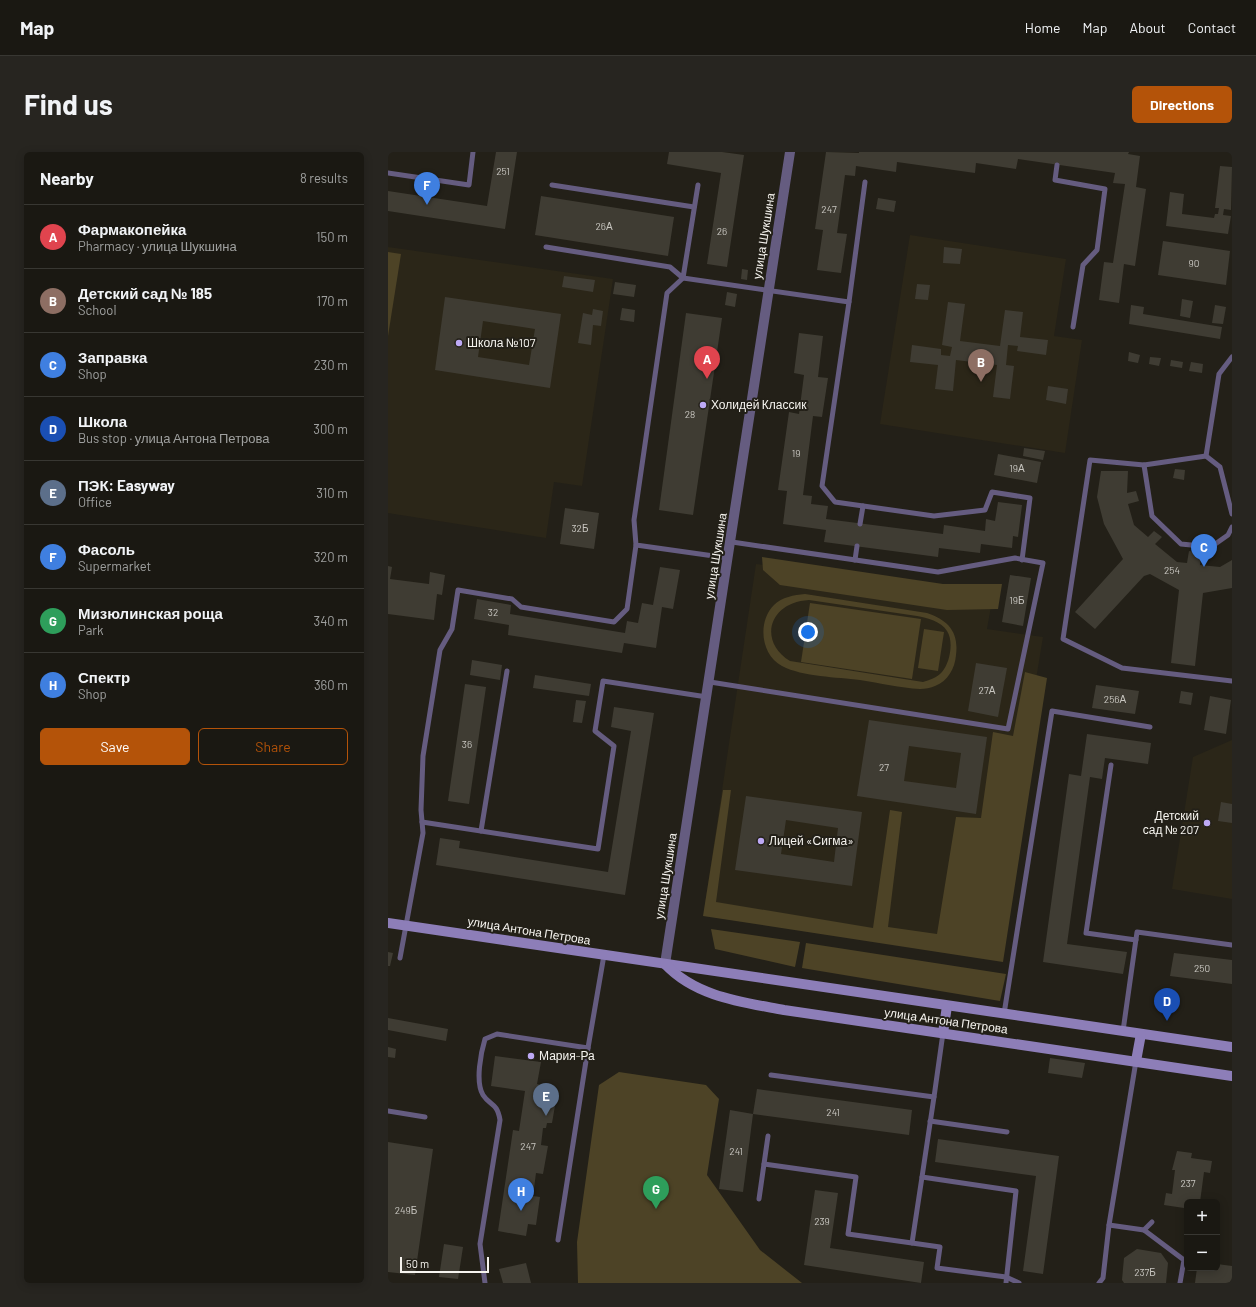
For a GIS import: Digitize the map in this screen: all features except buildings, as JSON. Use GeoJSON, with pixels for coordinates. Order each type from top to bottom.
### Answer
{"type":"FeatureCollection","features":[{"type":"Feature","properties":{"kind":"street","name":"улица Шукшина"},"geometry":{"type":"LineString","coordinates":[[665,964],[732,542],[790,152]]}},
{"type":"Feature","properties":{"kind":"street","name":"улица Антона Петрова"},"geometry":{"type":"LineString","coordinates":[[388,923],[1232,1047]]}},
{"type":"Feature","properties":{"kind":"street","name":"улица Антона Петрова"},"geometry":{"type":"LineString","coordinates":[[665,964],[677,976],[701,990],[734,1000],[784,1010],[1232,1076]]}},
{"type":"Feature","properties":{"kind":"street"},"geometry":{"type":"LineString","coordinates":[[943,1033],[947,1006]]}},
{"type":"Feature","properties":{"kind":"street"},"geometry":{"type":"LineString","coordinates":[[1136,1061],[1141,1034]]}},
{"type":"Feature","properties":{"kind":"lane"},"geometry":{"type":"LineString","coordinates":[[388,173],[469,185],[473,152]]}},
{"type":"Feature","properties":{"kind":"lane"},"geometry":{"type":"LineString","coordinates":[[1057,164],[1055,180],[1105,189],[1096,250],[1083,265],[1073,327]]}},
{"type":"Feature","properties":{"kind":"lane"},"geometry":{"type":"LineString","coordinates":[[865,182],[822,486],[835,502],[934,516],[984,510],[992,492],[1030,498],[1022,560]]}},
{"type":"Feature","properties":{"kind":"lane"},"geometry":{"type":"LineString","coordinates":[[552,185],[694,207]]}},
{"type":"Feature","properties":{"kind":"lane"},"geometry":{"type":"LineString","coordinates":[[400,958],[424,833],[422,822],[423,756],[440,650],[452,629],[458,590],[512,599],[521,607],[614,622],[626,609],[636,545],[634,520],[667,292],[683,278],[698,185]]}},
{"type":"Feature","properties":{"kind":"lane"},"geometry":{"type":"LineString","coordinates":[[546,247],[670,267],[683,278],[849,302]]}},
{"type":"Feature","properties":{"kind":"lane"},"geometry":{"type":"LineString","coordinates":[[1206,456],[1219,374],[1232,357]]}},
{"type":"Feature","properties":{"kind":"lane"},"geometry":{"type":"LineString","coordinates":[[1232,514],[1220,467],[1206,456],[1144,465],[1090,460],[1063,639],[1122,668],[1232,681]]}},
{"type":"Feature","properties":{"kind":"lane"},"geometry":{"type":"LineString","coordinates":[[1144,465],[1152,516],[1181,544],[1211,546],[1228,535],[1232,527]]}},
{"type":"Feature","properties":{"kind":"lane"},"geometry":{"type":"LineString","coordinates":[[860,524],[863,506]]}},
{"type":"Feature","properties":{"kind":"lane"},"geometry":{"type":"LineString","coordinates":[[710,682],[1008,729],[1044,563],[1015,558],[938,572],[732,542]]}},
{"type":"Feature","properties":{"kind":"lane"},"geometry":{"type":"LineString","coordinates":[[636,545],[729,559]]}},
{"type":"Feature","properties":{"kind":"lane"},"geometry":{"type":"LineString","coordinates":[[855,560],[857,546]]}},
{"type":"Feature","properties":{"kind":"lane"},"geometry":{"type":"LineString","coordinates":[[481,831],[508,671]]}},
{"type":"Feature","properties":{"kind":"lane"},"geometry":{"type":"LineString","coordinates":[[422,822],[598,849],[614,746],[596,731],[603,681],[708,697]]}},
{"type":"Feature","properties":{"kind":"lane"},"geometry":{"type":"LineString","coordinates":[[1004,1014],[1052,711],[1150,727]]}},
{"type":"Feature","properties":{"kind":"lane"},"geometry":{"type":"LineString","coordinates":[[1111,765],[1086,933],[1136,940]]}},
{"type":"Feature","properties":{"kind":"lane"},"geometry":{"type":"LineString","coordinates":[[1123,1031],[1137,932],[1232,945]]}},
{"type":"Feature","properties":{"kind":"lane"},"geometry":{"type":"LineString","coordinates":[[558,1240],[604,955]]}},
{"type":"Feature","properties":{"kind":"lane"},"geometry":{"type":"LineString","coordinates":[[912,1243],[943,1033]]}},
{"type":"Feature","properties":{"kind":"lane"},"geometry":{"type":"LineString","coordinates":[[485,1283],[480,1244],[500,1120],[498,1110],[483,1095],[479,1084],[482,1049],[485,1039],[497,1034],[588,1048]]}},
{"type":"Feature","properties":{"kind":"lane"},"geometry":{"type":"LineString","coordinates":[[1099,1283],[1102,1278],[1109,1225],[1136,1061]]}},
{"type":"Feature","properties":{"kind":"lane"},"geometry":{"type":"LineString","coordinates":[[771,1075],[934,1097]]}},
{"type":"Feature","properties":{"kind":"lane"},"geometry":{"type":"LineString","coordinates":[[388,1111],[425,1117]]}},
{"type":"Feature","properties":{"kind":"lane"},"geometry":{"type":"LineString","coordinates":[[930,1121],[1007,1132]]}},
{"type":"Feature","properties":{"kind":"lane"},"geometry":{"type":"LineString","coordinates":[[759,1199],[768,1136]]}},
{"type":"Feature","properties":{"kind":"lane"},"geometry":{"type":"LineString","coordinates":[[764,1164],[856,1177],[848,1234],[940,1247],[937,1268],[1019,1283]]}},
{"type":"Feature","properties":{"kind":"lane"},"geometry":{"type":"LineString","coordinates":[[922,1177],[1016,1191],[1006,1280]]}},
{"type":"Feature","properties":{"kind":"lane"},"geometry":{"type":"LineString","coordinates":[[1144,1230],[1152,1222]]}},
{"type":"Feature","properties":{"kind":"lane"},"geometry":{"type":"LineString","coordinates":[[1109,1225],[1144,1230],[1184,1260],[1180,1283]]}},
{"type":"Feature","properties":{"kind":"shaded area"},"geometry":{"type":"Polygon","coordinates":[[[910,235],[1066,259],[1054,336],[1082,340],[1065,453],[880,424],[910,235]]]}},
{"type":"Feature","properties":{"kind":"shaded area"},"geometry":{"type":"Polygon","coordinates":[[[388,247],[613,279],[582,486],[554,482],[546,538],[388,513],[388,247]]]}},
{"type":"Feature","properties":{"kind":"shaded area"},"geometry":{"type":"Polygon","coordinates":[[[388,252],[401,254],[388,336],[388,252]]]}},
{"type":"Feature","properties":{"kind":"shaded area"},"geometry":{"type":"Polygon","coordinates":[[[762,557],[943,584],[1002,584],[998,609],[947,610],[780,585],[763,570],[762,557]]]}},
{"type":"Feature","properties":{"kind":"shaded area"},"geometry":{"type":"Polygon","coordinates":[[[756,564],[993,595],[987,629],[1043,637],[991,954],[704,910],[756,564]]]}},
{"type":"Feature","properties":{"kind":"shaded area"},"geometry":{"type":"Polygon","coordinates":[[[805,594],[927,613],[941,619],[954,633],[956,640],[955,660],[950,674],[940,684],[930,688],[920,689],[820,676],[790,670],[782,666],[775,661],[766,646],[764,638],[765,620],[777,602],[788,597],[805,594]],[[809,600],[796,602],[785,607],[772,623],[771,633],[774,643],[780,652],[790,661],[923,682],[938,676],[942,672],[949,658],[951,646],[949,635],[941,625],[934,620],[917,616],[809,600]]]}},
{"type":"Feature","properties":{"kind":"shaded area"},"geometry":{"type":"Polygon","coordinates":[[[810,603],[921,619],[912,679],[801,662],[810,603]]]}},
{"type":"Feature","properties":{"kind":"shaded area"},"geometry":{"type":"Polygon","coordinates":[[[924,629],[944,632],[938,671],[918,668],[924,629]]]}},
{"type":"Feature","properties":{"kind":"shaded area"},"geometry":{"type":"Polygon","coordinates":[[[1025,672],[1047,678],[1003,962],[703,916],[723,790],[731,790],[716,902],[873,928],[890,810],[902,812],[888,927],[937,934],[956,817],[981,818],[993,732],[1013,736],[1025,672]]]}},
{"type":"Feature","properties":{"kind":"shaded area","name":"Детский сад № 207"},"geometry":{"type":"Polygon","coordinates":[[[1232,740],[1232,899],[1172,889],[1193,757],[1232,740]]]}},
{"type":"Feature","properties":{"kind":"shaded area"},"geometry":{"type":"Polygon","coordinates":[[[711,929],[800,942],[795,967],[715,949],[711,929]]]}},
{"type":"Feature","properties":{"kind":"shaded area"},"geometry":{"type":"Polygon","coordinates":[[[806,943],[1006,974],[1000,1001],[802,968],[806,943]]]}},
{"type":"Feature","properties":{"kind":"shaded area"},"geometry":{"type":"Polygon","coordinates":[[[619,1072],[706,1085],[719,1099],[707,1175],[760,1250],[802,1283],[578,1283],[577,1242],[599,1085],[619,1072]]]}},
{"type":"Feature","properties":{"kind":"place","name":"Фасоль"},"geometry":{"type":"Point","coordinates":[427,205]}},
{"type":"Feature","properties":{"kind":"place","name":"Школа №107"},"geometry":{"type":"Point","coordinates":[459,343]}},
{"type":"Feature","properties":{"kind":"place","name":"Фармакопейка"},"geometry":{"type":"Point","coordinates":[707,379]}},
{"type":"Feature","properties":{"kind":"place","name":"Детский сад № 185"},"geometry":{"type":"Point","coordinates":[981,382]}},
{"type":"Feature","properties":{"kind":"place","name":"Холидей Классик"},"geometry":{"type":"Point","coordinates":[703,405]}},
{"type":"Feature","properties":{"kind":"place","name":"Заправка"},"geometry":{"type":"Point","coordinates":[1204,567]}},
{"type":"Feature","properties":{"kind":"place","name":"Детский сад № 207"},"geometry":{"type":"Point","coordinates":[1207,823]}},
{"type":"Feature","properties":{"kind":"place","name":"Лицей «Сигма»"},"geometry":{"type":"Point","coordinates":[761,841]}},
{"type":"Feature","properties":{"kind":"place","name":"Школа"},"geometry":{"type":"Point","coordinates":[1167,1021]}},
{"type":"Feature","properties":{"kind":"place","name":"Мария-Ра"},"geometry":{"type":"Point","coordinates":[531,1056]}},
{"type":"Feature","properties":{"kind":"place","name":"ПЭК: Easyway"},"geometry":{"type":"Point","coordinates":[546,1116]}},
{"type":"Feature","properties":{"kind":"place","name":"Мизюлинская роща"},"geometry":{"type":"Point","coordinates":[656,1209]}},
{"type":"Feature","properties":{"kind":"place","name":"Спектр"},"geometry":{"type":"Point","coordinates":[521,1211]}}]}
